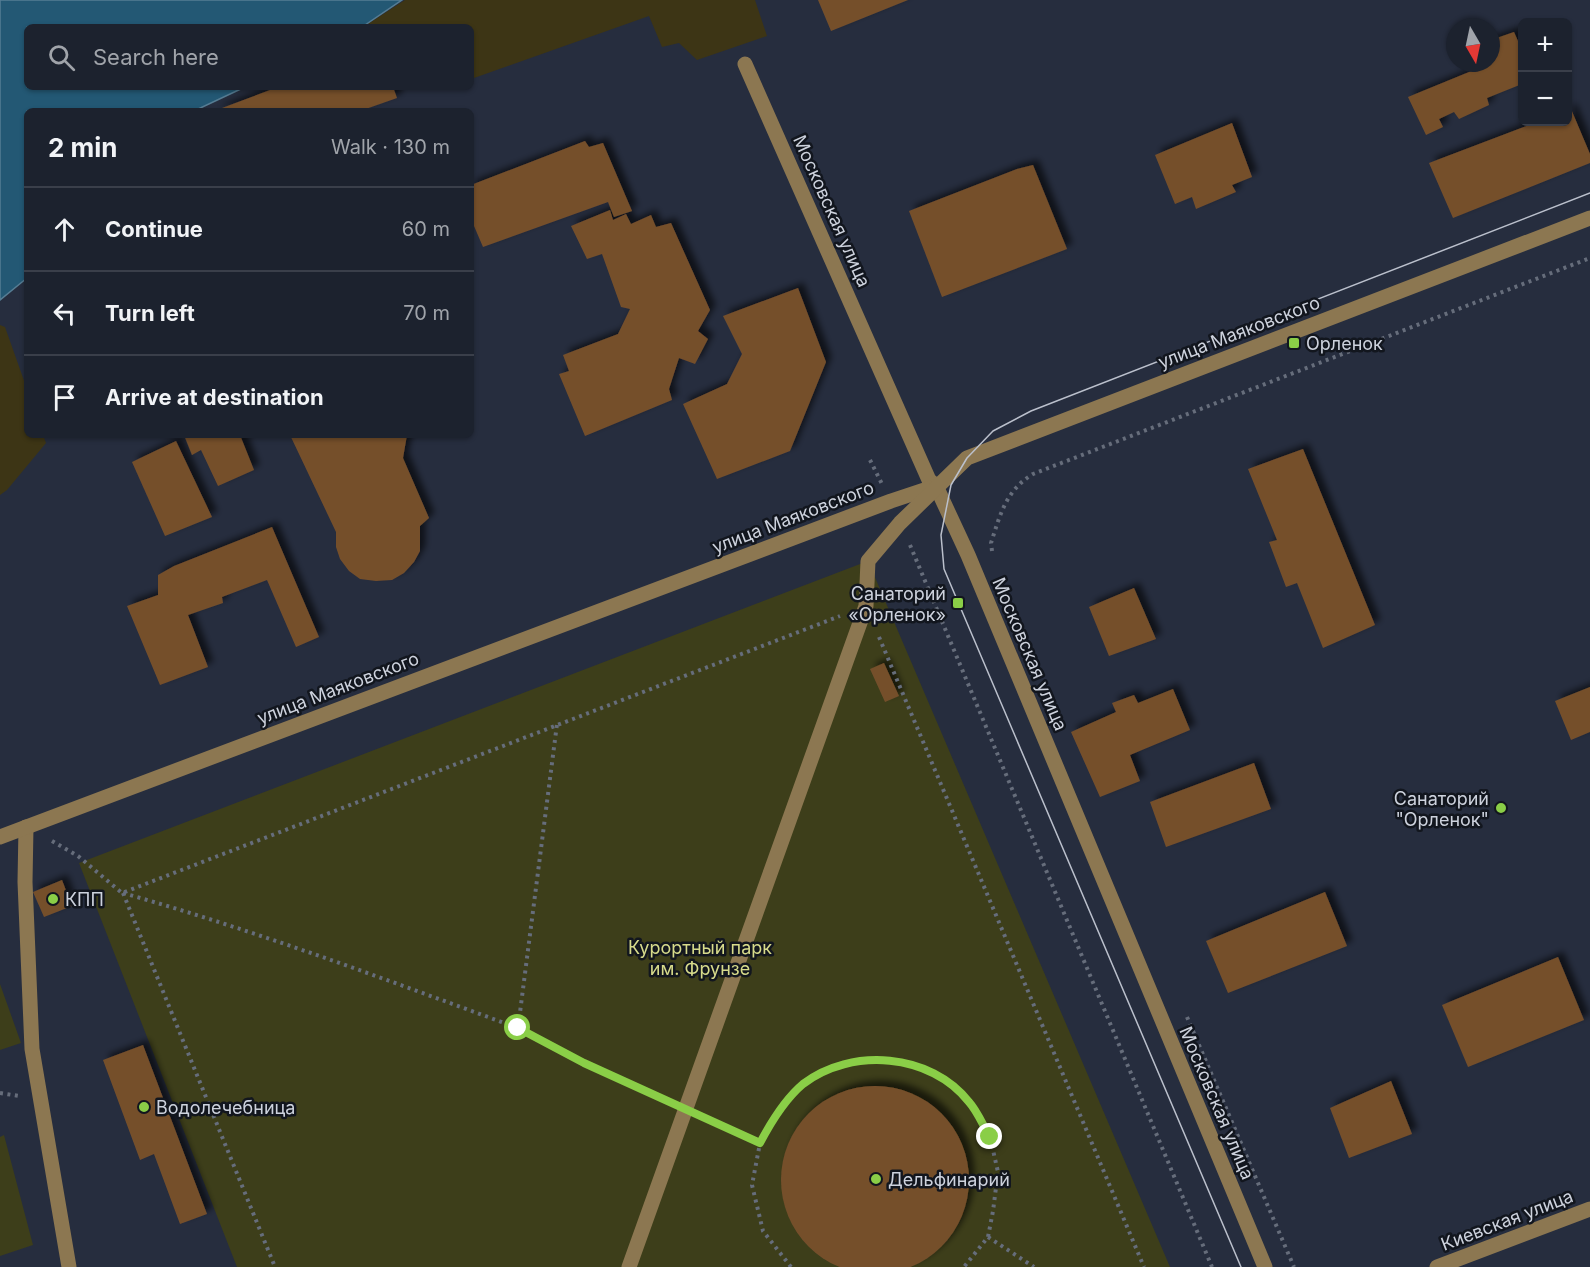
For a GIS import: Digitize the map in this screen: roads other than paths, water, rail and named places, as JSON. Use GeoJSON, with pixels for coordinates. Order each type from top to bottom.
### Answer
{"type":"FeatureCollection","features":[{"type":"Feature","properties":{"kind":"street","name":"Московская улица"},"geometry":{"type":"LineString","coordinates":[[745,64],[924,469],[929,480],[936,486],[968,555],[1265,1267]]}},
{"type":"Feature","properties":{"kind":"street","name":"улица Маяковского"},"geometry":{"type":"LineString","coordinates":[[0,837],[936,486],[967,458],[1590,218]]}},
{"type":"Feature","properties":{"kind":"street"},"geometry":{"type":"LineString","coordinates":[[629,1267],[866,606],[868,561],[900,523],[936,486]]}},
{"type":"Feature","properties":{"kind":"street"},"geometry":{"type":"LineString","coordinates":[[26,827],[25,882],[32,1048],[69,1267]]}},
{"type":"Feature","properties":{"kind":"street","name":"Киевская улица"},"geometry":{"type":"LineString","coordinates":[[1437,1267],[1590,1209]]}},
{"type":"Feature","properties":{"kind":"water"},"geometry":{"type":"Polygon","coordinates":[[[0,0],[402,0],[366,24],[24,24],[24,90],[239,90],[200,108],[24,108],[24,280],[0,300],[0,0]]]}},
{"type":"Feature","properties":{"kind":"tram line"},"geometry":{"type":"LineString","coordinates":[[1241,1267],[944,569],[941,535],[951,485],[967,458],[993,431],[1031,411],[1590,193]]}},
{"type":"Feature","properties":{"kind":"place","name":"Орленок"},"geometry":{"type":"Point","coordinates":[1294,343]}},
{"type":"Feature","properties":{"kind":"place","name":"Санаторий «Орленок»"},"geometry":{"type":"Point","coordinates":[958,603]}},
{"type":"Feature","properties":{"kind":"place","name":"Санаторий \"Орленок\""},"geometry":{"type":"Point","coordinates":[1501,808]}},
{"type":"Feature","properties":{"kind":"place","name":"КПП"},"geometry":{"type":"Point","coordinates":[53,899]}},
{"type":"Feature","properties":{"kind":"place","name":"Водолечебница"},"geometry":{"type":"Point","coordinates":[144,1107]}},
{"type":"Feature","properties":{"kind":"place","name":"Дельфинарий"},"geometry":{"type":"Point","coordinates":[876,1179]}},
{"type":"Feature","properties":{"kind":"park label","name":"Курортный парк им. Фрунзе"},"geometry":{"type":"Point","coordinates":[700,957]}}]}
